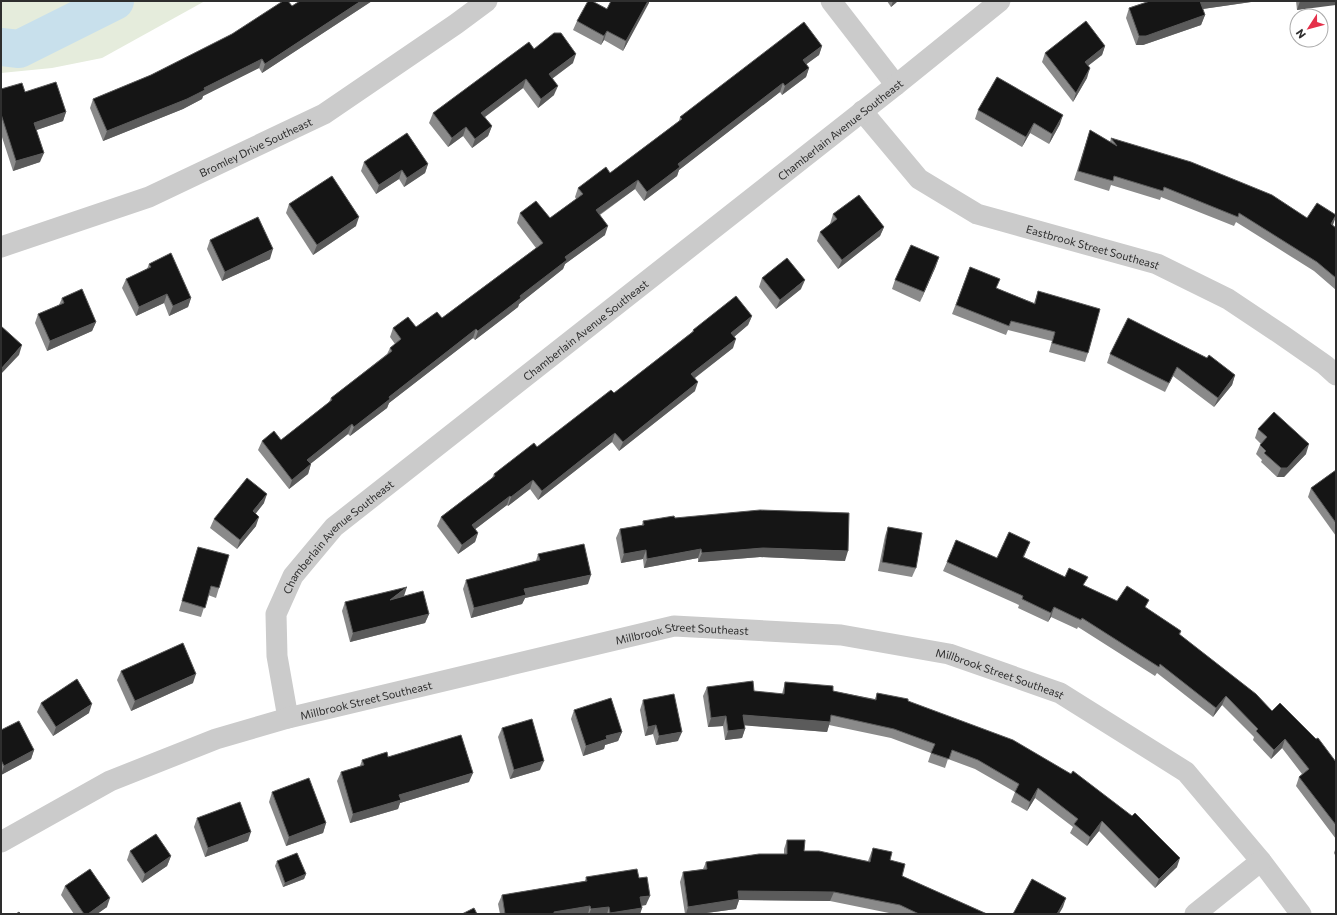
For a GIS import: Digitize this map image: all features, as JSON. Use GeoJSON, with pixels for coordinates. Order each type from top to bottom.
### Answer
{"type":"FeatureCollection","features":[{"type":"Feature","properties":{"kind":"street","name":"Bromley Drive Southeast"},"geometry":{"type":"LineString","coordinates":[[1,247],[149,197],[324,114],[456,24],[487,1]]}},
{"type":"Feature","properties":{"kind":"street"},"geometry":{"type":"LineString","coordinates":[[831,1],[896,85]]}},
{"type":"Feature","properties":{"kind":"street","name":"Chamberlain Avenue Southeast"},"geometry":{"type":"LineString","coordinates":[[288,718],[277,656],[276,614],[293,576],[334,528],[896,85],[1000,1]]}},
{"type":"Feature","properties":{"kind":"street","name":"Eastbrook Street Southeast"},"geometry":{"type":"LineString","coordinates":[[862,111],[919,179],[977,214],[1157,264],[1228,299],[1325,365],[1336,375]]}},
{"type":"Feature","properties":{"kind":"street","name":"Millbrook Street Southeast"},"geometry":{"type":"LineString","coordinates":[[1,842],[110,781],[216,739],[288,718],[674,626],[840,635],[949,654],[1060,693],[1186,772],[1262,861],[1301,914]]}},
{"type":"Feature","properties":{"kind":"street"},"geometry":{"type":"LineString","coordinates":[[1195,914],[1262,861]]}},
{"type":"Feature","properties":{"kind":"green space"},"geometry":{"type":"Polygon","coordinates":[[[1,1],[205,1],[102,58],[52,68],[1,73],[1,1]]]}},
{"type":"Feature","properties":{"kind":"building"},"geometry":{"type":"Polygon","coordinates":[[[283,1],[288,1],[292,6],[300,1],[361,1],[265,64],[262,59],[204,88],[205,90],[187,99],[107,131],[93,99],[151,75],[232,34],[283,1]]]}},
{"type":"Feature","properties":{"kind":"building"},"geometry":{"type":"Polygon","coordinates":[[[588,1],[592,1],[607,9],[611,1],[648,1],[626,41],[607,31],[604,36],[577,21],[588,1]]]}},
{"type":"Feature","properties":{"kind":"building"},"geometry":{"type":"Polygon","coordinates":[[[1150,1],[1200,1],[1205,15],[1146,36],[1139,36],[1129,8],[1150,1]]]}},
{"type":"Feature","properties":{"kind":"building"},"geometry":{"type":"Polygon","coordinates":[[[1086,21],[1105,46],[1085,62],[1090,68],[1076,93],[1045,53],[1086,21]]]}},
{"type":"Feature","properties":{"kind":"building"},"geometry":{"type":"Polygon","coordinates":[[[804,22],[822,46],[803,60],[809,68],[785,86],[783,83],[678,164],[680,167],[647,192],[638,180],[596,210],[608,226],[565,257],[567,260],[520,296],[521,298],[478,331],[476,329],[389,397],[390,399],[354,427],[352,424],[307,460],[311,464],[292,480],[262,441],[274,431],[281,440],[332,400],[331,398],[392,351],[390,348],[401,339],[393,328],[408,317],[416,327],[437,312],[442,318],[543,243],[520,213],[536,201],[550,218],[583,194],[578,188],[606,167],[610,173],[682,119],[680,117],[804,22]]]}},
{"type":"Feature","properties":{"kind":"building"},"geometry":{"type":"Polygon","coordinates":[[[554,33],[561,33],[576,54],[549,74],[558,86],[541,99],[526,79],[481,113],[492,126],[475,139],[466,127],[452,138],[433,113],[529,42],[534,49],[554,33]]]}},
{"type":"Feature","properties":{"kind":"building"},"geometry":{"type":"Polygon","coordinates":[[[997,77],[1063,115],[1052,134],[1034,123],[1026,137],[978,110],[997,77]]]}},
{"type":"Feature","properties":{"kind":"building"},"geometry":{"type":"Polygon","coordinates":[[[56,82],[66,112],[34,123],[44,153],[16,161],[1,114],[1,89],[22,83],[25,92],[56,82]]]}},
{"type":"Feature","properties":{"kind":"building"},"geometry":{"type":"Polygon","coordinates":[[[1090,130],[1117,146],[1111,138],[1191,162],[1272,195],[1307,218],[1317,203],[1336,215],[1331,224],[1336,228],[1336,278],[1317,262],[1239,213],[1238,217],[1164,187],[1163,191],[1114,176],[1113,181],[1078,171],[1090,130]]]}},
{"type":"Feature","properties":{"kind":"building"},"geometry":{"type":"Polygon","coordinates":[[[407,133],[428,164],[407,178],[402,170],[379,185],[364,162],[407,133]]]}},
{"type":"Feature","properties":{"kind":"building"},"geometry":{"type":"Polygon","coordinates":[[[332,176],[359,217],[317,245],[289,204],[332,176]]]}},
{"type":"Feature","properties":{"kind":"building"},"geometry":{"type":"Polygon","coordinates":[[[859,195],[884,227],[842,260],[820,232],[837,219],[833,214],[859,195]]]}},
{"type":"Feature","properties":{"kind":"building"},"geometry":{"type":"Polygon","coordinates":[[[258,217],[273,249],[225,272],[210,240],[258,217]]]}},
{"type":"Feature","properties":{"kind":"building"},"geometry":{"type":"Polygon","coordinates":[[[911,245],[939,257],[924,292],[895,280],[911,245]]]}},
{"type":"Feature","properties":{"kind":"building"},"geometry":{"type":"Polygon","coordinates":[[[171,253],[191,298],[173,306],[167,294],[139,307],[126,279],[151,267],[149,264],[171,253]]]}},
{"type":"Feature","properties":{"kind":"building"},"geometry":{"type":"Polygon","coordinates":[[[787,258],[805,280],[780,300],[762,278],[787,258]]]}},
{"type":"Feature","properties":{"kind":"building"},"geometry":{"type":"Polygon","coordinates":[[[970,267],[1000,279],[996,288],[1035,304],[1038,291],[1100,309],[1088,353],[1052,343],[1055,332],[1011,321],[1009,326],[956,305],[970,267]]]}},
{"type":"Feature","properties":{"kind":"building"},"geometry":{"type":"Polygon","coordinates":[[[82,289],[96,322],[50,341],[38,314],[64,303],[62,298],[82,289]]]}},
{"type":"Feature","properties":{"kind":"building"},"geometry":{"type":"Polygon","coordinates":[[[736,296],[752,316],[731,333],[736,339],[691,374],[698,382],[623,442],[615,433],[542,491],[533,480],[472,525],[478,533],[462,545],[441,517],[495,476],[494,474],[534,443],[537,447],[611,390],[614,393],[694,331],[693,330],[736,296]]]}},
{"type":"Feature","properties":{"kind":"building"},"geometry":{"type":"Polygon","coordinates":[[[1128,318],[1207,358],[1209,355],[1235,375],[1218,398],[1177,367],[1169,383],[1110,354],[1128,318]]]}},
{"type":"Feature","properties":{"kind":"building"},"geometry":{"type":"Polygon","coordinates":[[[1,326],[22,345],[1,369],[1,326]]]}},
{"type":"Feature","properties":{"kind":"building"},"geometry":{"type":"Polygon","coordinates":[[[1274,412],[1309,444],[1287,468],[1281,468],[1264,453],[1266,451],[1260,445],[1267,437],[1258,429],[1274,412]]]}},
{"type":"Feature","properties":{"kind":"building"},"geometry":{"type":"Polygon","coordinates":[[[1336,470],[1336,523],[1311,488],[1336,470]]]}},
{"type":"Feature","properties":{"kind":"building"},"geometry":{"type":"Polygon","coordinates":[[[247,478],[267,494],[253,511],[259,517],[240,540],[214,519],[247,478]]]}},
{"type":"Feature","properties":{"kind":"building"},"geometry":{"type":"Polygon","coordinates":[[[760,510],[849,513],[848,551],[763,548],[702,553],[701,549],[647,559],[646,550],[624,554],[620,529],[644,525],[643,521],[674,516],[675,518],[760,510]]]}},
{"type":"Feature","properties":{"kind":"building"},"geometry":{"type":"Polygon","coordinates":[[[888,527],[922,533],[916,568],[882,562],[888,527]]]}},
{"type":"Feature","properties":{"kind":"building"},"geometry":{"type":"Polygon","coordinates":[[[1009,532],[1030,542],[1023,557],[1065,577],[1069,568],[1088,577],[1083,585],[1117,601],[1127,586],[1149,600],[1145,607],[1181,631],[1179,634],[1256,694],[1272,711],[1280,703],[1316,739],[1318,738],[1336,762],[1336,825],[1299,777],[1309,769],[1285,739],[1274,750],[1256,731],[1258,729],[1226,696],[1216,708],[1160,664],[1159,667],[1082,618],[1081,620],[1054,607],[1051,613],[1022,599],[1023,596],[947,562],[956,540],[997,558],[1009,532]]]}},
{"type":"Feature","properties":{"kind":"building"},"geometry":{"type":"Polygon","coordinates":[[[584,544],[591,575],[524,589],[526,595],[474,608],[466,580],[540,560],[538,554],[584,544]]]}},
{"type":"Feature","properties":{"kind":"building"},"geometry":{"type":"Polygon","coordinates":[[[198,547],[229,555],[219,588],[211,586],[205,608],[182,601],[198,547]]]}},
{"type":"Feature","properties":{"kind":"building"},"geometry":{"type":"Polygon","coordinates":[[[407,587],[390,600],[423,591],[429,614],[353,633],[345,602],[407,587]]]}},
{"type":"Feature","properties":{"kind":"building"},"geometry":{"type":"Polygon","coordinates":[[[183,643],[196,674],[135,701],[121,671],[183,643]]]}},
{"type":"Feature","properties":{"kind":"building"},"geometry":{"type":"Polygon","coordinates":[[[77,679],[92,704],[56,727],[41,703],[77,679]]]}},
{"type":"Feature","properties":{"kind":"building"},"geometry":{"type":"Polygon","coordinates":[[[753,681],[754,691],[784,694],[785,682],[833,686],[833,691],[876,700],[877,693],[908,699],[908,701],[1013,740],[1071,774],[1073,771],[1132,816],[1135,813],[1180,858],[1159,879],[1102,821],[1090,837],[1074,824],[1078,819],[1038,788],[1030,802],[1015,792],[1019,784],[978,760],[952,750],[949,759],[931,753],[935,744],[894,729],[831,715],[830,722],[743,715],[745,729],[728,731],[726,716],[711,718],[707,687],[753,681]]]}},
{"type":"Feature","properties":{"kind":"building"},"geometry":{"type":"Polygon","coordinates":[[[674,694],[682,732],[659,736],[656,725],[648,727],[643,700],[674,694]]]}},
{"type":"Feature","properties":{"kind":"building"},"geometry":{"type":"Polygon","coordinates":[[[611,698],[622,732],[606,736],[607,739],[586,746],[574,710],[611,698]]]}},
{"type":"Feature","properties":{"kind":"building"},"geometry":{"type":"Polygon","coordinates":[[[532,719],[544,761],[514,770],[502,728],[532,719]]]}},
{"type":"Feature","properties":{"kind":"building"},"geometry":{"type":"Polygon","coordinates":[[[19,721],[34,750],[4,766],[1,760],[1,730],[19,721]]]}},
{"type":"Feature","properties":{"kind":"building"},"geometry":{"type":"Polygon","coordinates":[[[461,735],[473,773],[399,795],[401,800],[353,814],[341,772],[364,765],[362,760],[387,752],[388,757],[461,735]]]}},
{"type":"Feature","properties":{"kind":"building"},"geometry":{"type":"Polygon","coordinates":[[[309,778],[326,823],[289,837],[272,792],[309,778]]]}},
{"type":"Feature","properties":{"kind":"building"},"geometry":{"type":"Polygon","coordinates":[[[240,802],[251,832],[208,848],[197,818],[240,802]]]}},
{"type":"Feature","properties":{"kind":"building"},"geometry":{"type":"Polygon","coordinates":[[[156,834],[171,856],[145,874],[130,851],[156,834]]]}},
{"type":"Feature","properties":{"kind":"building"},"geometry":{"type":"Polygon","coordinates":[[[787,840],[805,840],[804,851],[819,851],[870,862],[873,848],[892,852],[890,860],[905,864],[902,876],[987,914],[919,914],[900,905],[834,892],[738,891],[739,899],[688,907],[683,872],[707,869],[706,862],[759,854],[787,854],[787,840]]]}},
{"type":"Feature","properties":{"kind":"building"},"geometry":{"type":"Polygon","coordinates":[[[297,853],[306,874],[285,883],[277,861],[297,853]]]}},
{"type":"Feature","properties":{"kind":"building"},"geometry":{"type":"Polygon","coordinates":[[[90,869],[110,898],[88,914],[84,914],[65,886],[90,869]]]}},
{"type":"Feature","properties":{"kind":"building"},"geometry":{"type":"Polygon","coordinates":[[[637,869],[639,878],[647,877],[650,896],[640,897],[642,908],[610,913],[609,907],[591,909],[590,906],[554,912],[554,914],[505,914],[502,895],[587,881],[586,877],[637,869]]]}},
{"type":"Feature","properties":{"kind":"building"},"geometry":{"type":"Polygon","coordinates":[[[1032,879],[1066,898],[1057,914],[1013,914],[1032,879]]]}},
{"type":"Feature","properties":{"kind":"building"},"geometry":{"type":"Polygon","coordinates":[[[474,908],[477,914],[462,914],[474,908]]]}},
{"type":"Feature","properties":{"kind":"waterway"},"geometry":{"type":"LineString","coordinates":[[1,47],[19,49],[115,1]]}}]}
